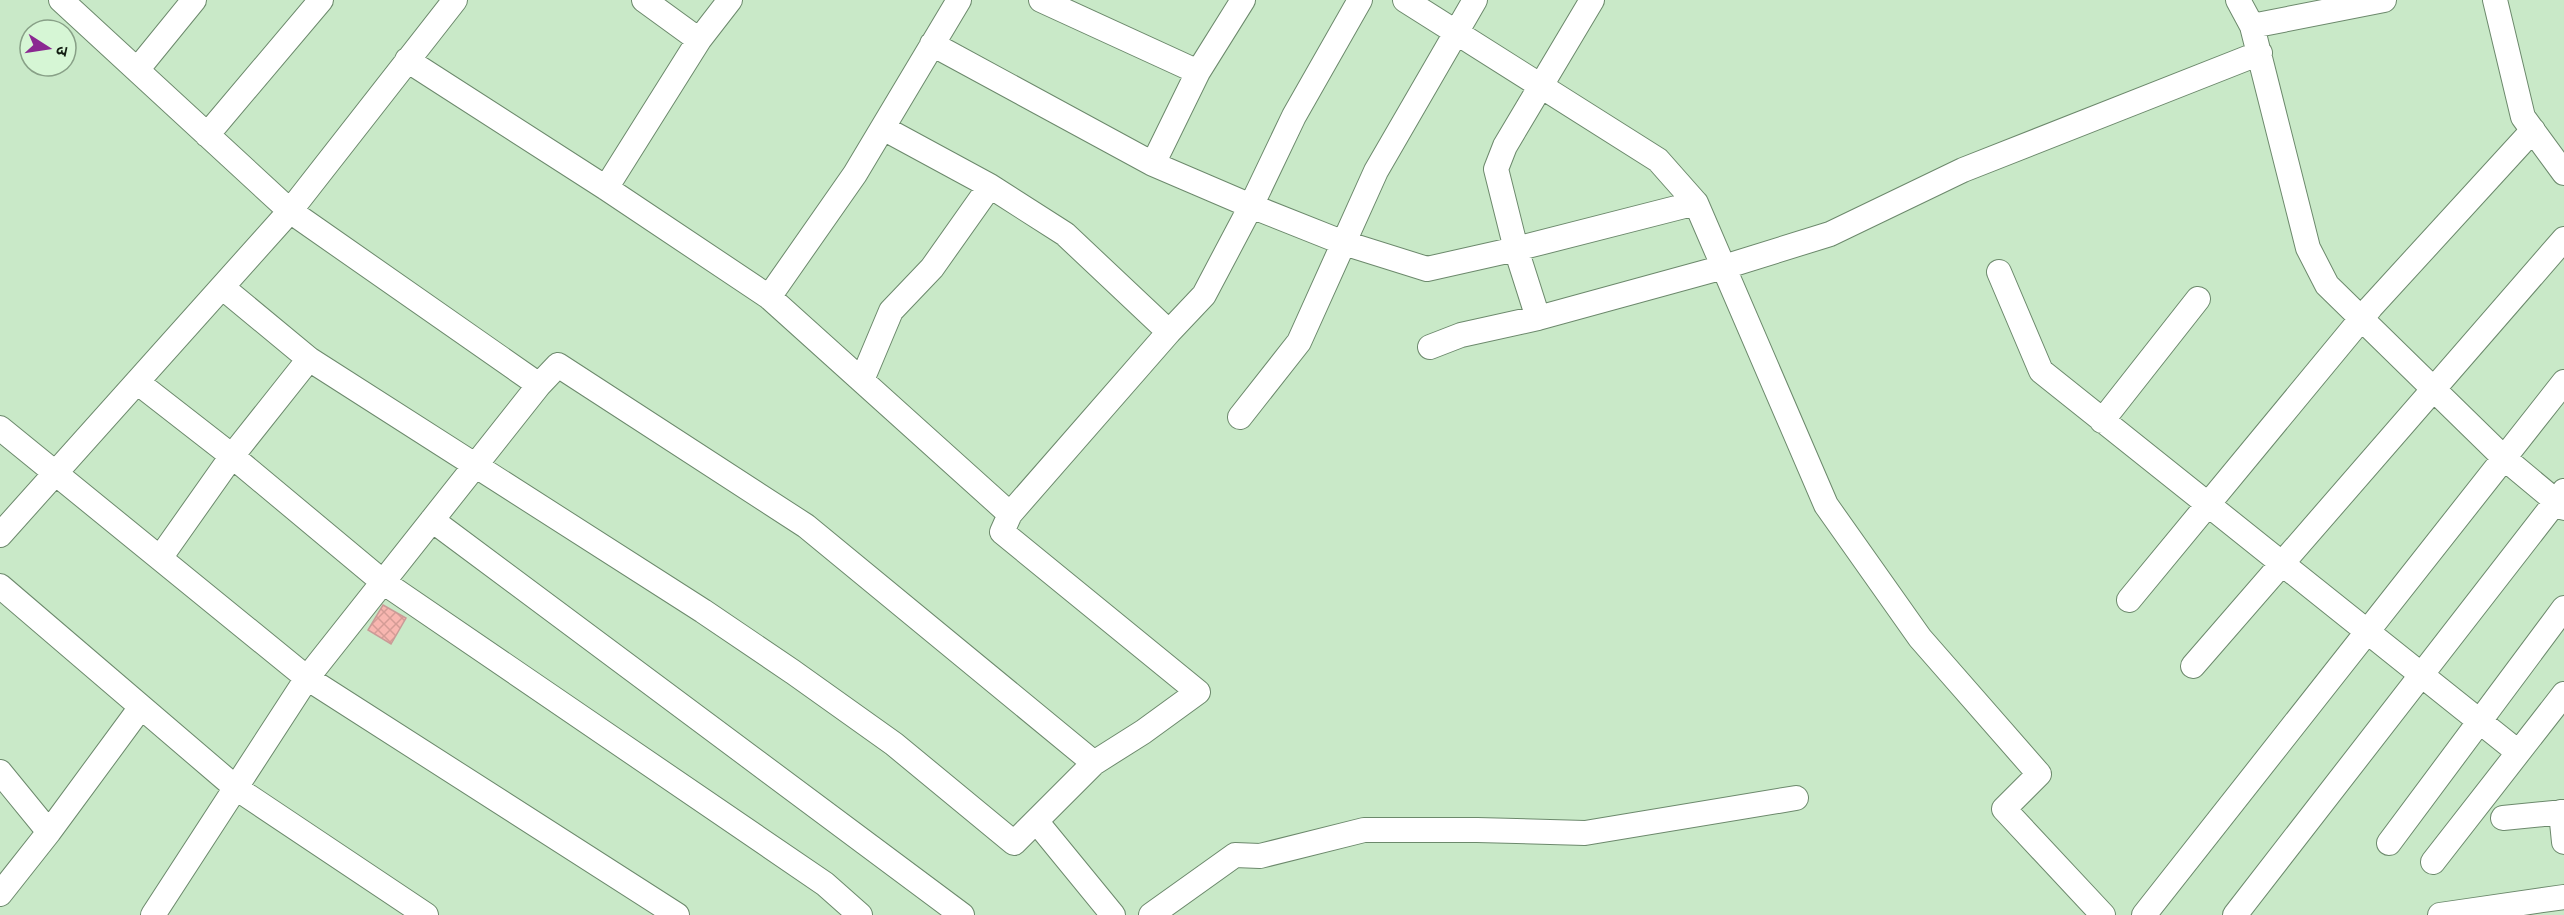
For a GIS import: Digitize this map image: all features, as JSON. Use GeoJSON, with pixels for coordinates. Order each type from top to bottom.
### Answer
{"type":"FeatureCollection","features":[{"type":"Feature","properties":{"kind":"street"},"geometry":{"type":"LineString","coordinates":[[61,0],[290,211],[539,385]]}},
{"type":"Feature","properties":{"kind":"street"},"geometry":{"type":"LineString","coordinates":[[137,70],[194,0]]}},
{"type":"Feature","properties":{"kind":"street"},"geometry":{"type":"LineString","coordinates":[[207,135],[321,0]]}},
{"type":"Feature","properties":{"kind":"street"},"geometry":{"type":"LineString","coordinates":[[0,535],[290,211],[455,0]]}},
{"type":"Feature","properties":{"kind":"street"},"geometry":{"type":"LineString","coordinates":[[644,0],[699,40]]}},
{"type":"Feature","properties":{"kind":"street"},"geometry":{"type":"LineString","coordinates":[[606,188],[699,40],[730,0]]}},
{"type":"Feature","properties":{"kind":"street"},"geometry":{"type":"LineString","coordinates":[[769,297],[855,174],[959,0]]}},
{"type":"Feature","properties":{"kind":"street"},"geometry":{"type":"LineString","coordinates":[[1041,0],[1198,72]]}},
{"type":"Feature","properties":{"kind":"street"},"geometry":{"type":"LineString","coordinates":[[1154,164],[1198,72],[1243,0]]}},
{"type":"Feature","properties":{"kind":"street"},"geometry":{"type":"LineString","coordinates":[[222,287],[309,359],[703,610],[793,672],[894,744],[1014,843],[1095,762],[1143,732],[1198,692],[1002,532],[1010,514],[1204,295],[1251,206],[1294,116],[1360,0]]}},
{"type":"Feature","properties":{"kind":"street"},"geometry":{"type":"LineString","coordinates":[[1405,0],[1658,160],[1696,203],[1826,505],[1920,638],[2039,774],[2004,809],[2102,915]]}},
{"type":"Feature","properties":{"kind":"street"},"geometry":{"type":"LineString","coordinates":[[1240,417],[1299,342],[1376,171],[1475,0]]}},
{"type":"Feature","properties":{"kind":"street"},"geometry":{"type":"LineString","coordinates":[[1538,318],[1516,249],[1496,169],[1504,146],[1592,0]]}},
{"type":"Feature","properties":{"kind":"street"},"geometry":{"type":"LineString","coordinates":[[2235,915],[2421,675],[2561,500],[2504,458],[2327,285],[2308,248],[2260,53],[2252,26],[2238,0]]}},
{"type":"Feature","properties":{"kind":"street"},"geometry":{"type":"LineString","coordinates":[[2252,26],[2384,0]]}},
{"type":"Feature","properties":{"kind":"street"},"geometry":{"type":"LineString","coordinates":[[2495,0],[2523,117],[2564,173]]}},
{"type":"Feature","properties":{"kind":"street"},"geometry":{"type":"LineString","coordinates":[[932,44],[1154,164],[1344,243],[1427,269],[1696,203]]}},
{"type":"Feature","properties":{"kind":"street"},"geometry":{"type":"LineString","coordinates":[[1430,347],[1461,335],[1538,318],[1724,267],[1830,234],[1962,170],[2260,53]]}},
{"type":"Feature","properties":{"kind":"street"},"geometry":{"type":"LineString","coordinates":[[407,60],[606,188],[769,297],[1010,514]]}},
{"type":"Feature","properties":{"kind":"street"},"geometry":{"type":"LineString","coordinates":[[883,128],[990,186],[1065,234],[1169,332]]}},
{"type":"Feature","properties":{"kind":"street"},"geometry":{"type":"LineString","coordinates":[[2129,600],[2362,320],[2533,130]]}},
{"type":"Feature","properties":{"kind":"street"},"geometry":{"type":"LineString","coordinates":[[862,380],[891,311],[932,268],[990,186]]}},
{"type":"Feature","properties":{"kind":"street"},"geometry":{"type":"LineString","coordinates":[[2193,666],[2564,239]]}},
{"type":"Feature","properties":{"kind":"street"},"geometry":{"type":"LineString","coordinates":[[1999,272],[2041,372],[2518,752]]}},
{"type":"Feature","properties":{"kind":"street"},"geometry":{"type":"LineString","coordinates":[[2102,421],[2198,299]]}},
{"type":"Feature","properties":{"kind":"street"},"geometry":{"type":"LineString","coordinates":[[160,558],[232,456],[309,359]]}},
{"type":"Feature","properties":{"kind":"street"},"geometry":{"type":"LineString","coordinates":[[153,915],[307,678],[539,385],[558,365],[806,526],[1095,762]]}},
{"type":"Feature","properties":{"kind":"street"},"geometry":{"type":"LineString","coordinates":[[2144,915],[2564,381]]}},
{"type":"Feature","properties":{"kind":"street"},"geometry":{"type":"LineString","coordinates":[[137,382],[232,456],[383,582],[825,884],[860,915]]}},
{"type":"Feature","properties":{"kind":"street"},"geometry":{"type":"LineString","coordinates":[[0,428],[307,678],[677,915]]}},
{"type":"Feature","properties":{"kind":"street"},"geometry":{"type":"LineString","coordinates":[[432,520],[962,915]]}},
{"type":"Feature","properties":{"kind":"street"},"geometry":{"type":"LineString","coordinates":[[0,586],[236,788],[426,915]]}},
{"type":"Feature","properties":{"kind":"street"},"geometry":{"type":"LineString","coordinates":[[2389,843],[2564,608]]}},
{"type":"Feature","properties":{"kind":"street"},"geometry":{"type":"LineString","coordinates":[[2433,862],[2564,694]]}},
{"type":"Feature","properties":{"kind":"street"},"geometry":{"type":"LineString","coordinates":[[0,894],[49,832],[141,706]]}},
{"type":"Feature","properties":{"kind":"street"},"geometry":{"type":"LineString","coordinates":[[0,772],[49,832]]}},
{"type":"Feature","properties":{"kind":"street"},"geometry":{"type":"LineString","coordinates":[[1151,915],[1234,855],[1260,856],[1364,830],[1584,833],[1796,798]]}},
{"type":"Feature","properties":{"kind":"street"},"geometry":{"type":"LineString","coordinates":[[2503,818],[2562,812],[2564,842]]}},
{"type":"Feature","properties":{"kind":"street"},"geometry":{"type":"LineString","coordinates":[[1036,821],[1113,915]]}},
{"type":"Feature","properties":{"kind":"street"},"geometry":{"type":"LineString","coordinates":[[2440,915],[2564,897]]}},
{"type":"Feature","properties":{"kind":"building"},"geometry":{"type":"Polygon","coordinates":[[[383,605],[406,618],[391,644],[368,630],[383,605]]]}}]}
